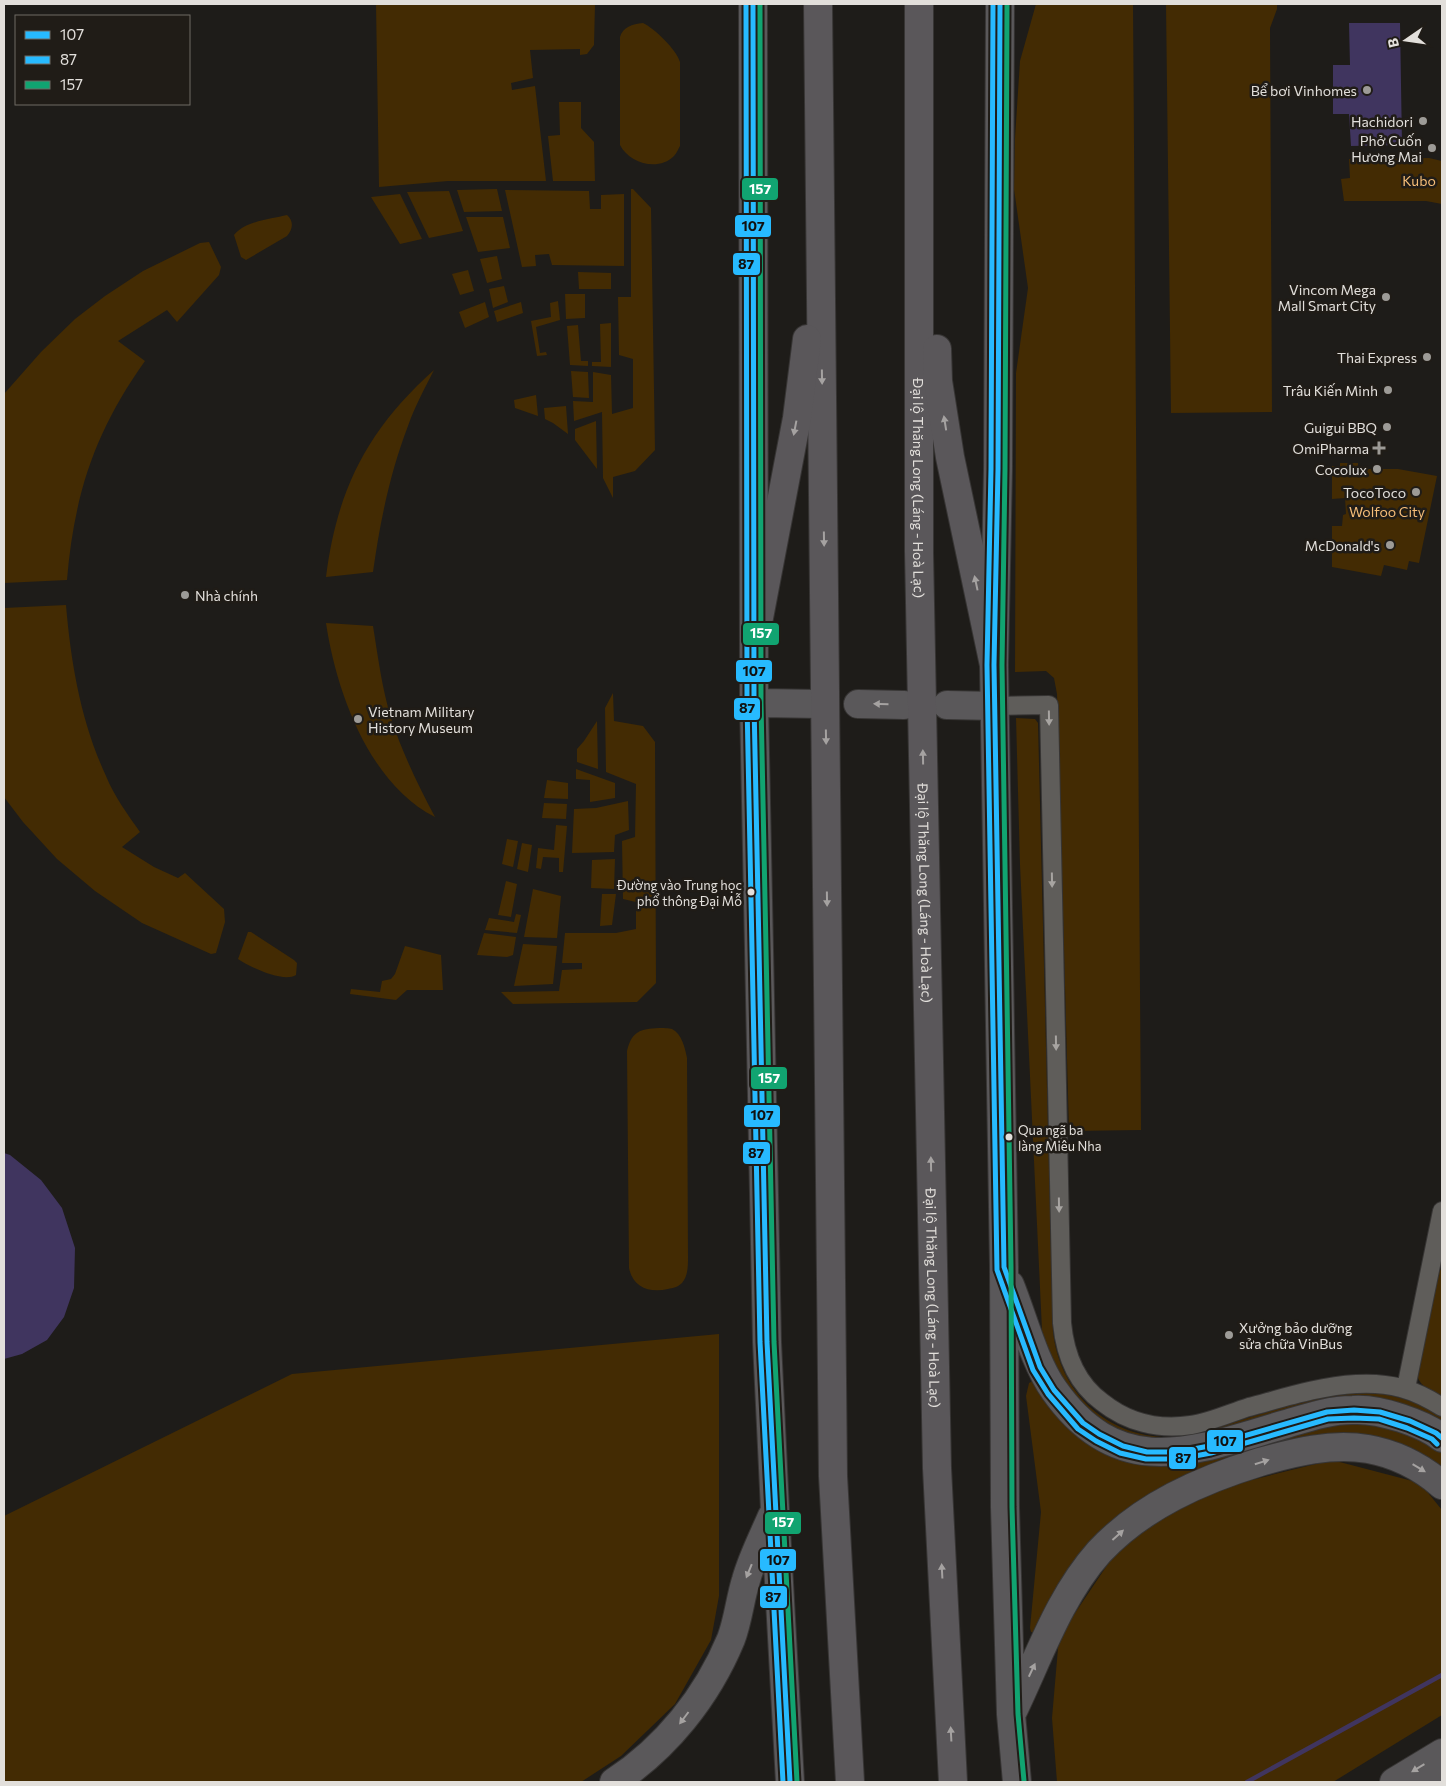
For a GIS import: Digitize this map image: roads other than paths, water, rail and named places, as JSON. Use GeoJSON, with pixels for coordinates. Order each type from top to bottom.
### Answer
{"type":"FeatureCollection","features":[{"type":"Feature","properties":{"kind":"highway"},"geometry":{"type":"LineString","coordinates":[[818,4],[833,1476],[850,1782]]}},
{"type":"Feature","properties":{"kind":"highway","name":"Đại lộ Thăng Long (Láng - Hoà Lạc)"},"geometry":{"type":"LineString","coordinates":[[919,4],[919,552],[937,1458],[953,1782]]}},
{"type":"Feature","properties":{"kind":"highway"},"geometry":{"type":"LineString","coordinates":[[928,4],[933,41],[934,288],[938,381],[962,517],[994,665]]}},
{"type":"Feature","properties":{"kind":"highway"},"geometry":{"type":"LineString","coordinates":[[754,644],[797,418],[810,315],[806,171],[819,48]]}},
{"type":"Feature","properties":{"kind":"main road"},"geometry":{"type":"LineString","coordinates":[[739,4],[754,35]]}},
{"type":"Feature","properties":{"kind":"main road"},"geometry":{"type":"LineString","coordinates":[[753,4],[754,703],[767,1342],[774,1510],[790,1782]]}},
{"type":"Feature","properties":{"kind":"main road"},"geometry":{"type":"LineString","coordinates":[[1002,8],[994,665],[1004,1267],[1005,1507],[1011,1714],[1017,1782]]}},
{"type":"Feature","properties":{"kind":"main road"},"geometry":{"type":"LineString","coordinates":[[754,703],[820,704]]}},
{"type":"Feature","properties":{"kind":"main road"},"geometry":{"type":"LineString","coordinates":[[858,704],[904,705]]}},
{"type":"Feature","properties":{"kind":"main road"},"geometry":{"type":"LineString","coordinates":[[947,705],[995,706]]}},
{"type":"Feature","properties":{"kind":"main road"},"geometry":{"type":"LineString","coordinates":[[1004,1267],[1040,1367],[1054,1390],[1083,1423],[1099,1434],[1123,1446],[1147,1452],[1178,1452],[1209,1446],[1327,1412],[1354,1410],[1380,1412],[1410,1421],[1436,1433],[1442,1438]]}},
{"type":"Feature","properties":{"kind":"main road"},"geometry":{"type":"LineString","coordinates":[[1011,1714],[1048,1633],[1082,1573],[1100,1551],[1124,1529],[1154,1507],[1204,1481],[1237,1469],[1293,1453],[1326,1448],[1367,1449],[1392,1455],[1417,1466],[1442,1485]]}},
{"type":"Feature","properties":{"kind":"main road"},"geometry":{"type":"LineString","coordinates":[[614,1782],[636,1768],[672,1734],[704,1692],[731,1638],[747,1578],[774,1510]]}},
{"type":"Feature","properties":{"kind":"main road"},"geometry":{"type":"LineString","coordinates":[[1394,1782],[1442,1753]]}},
{"type":"Feature","properties":{"kind":"main road"},"geometry":{"type":"LineString","coordinates":[[1434,1782],[1442,1778]]}},
{"type":"Feature","properties":{"kind":"street"},"geometry":{"type":"LineString","coordinates":[[995,706],[1049,705],[1062,1323],[1066,1350],[1080,1378],[1094,1396],[1117,1412],[1129,1419],[1160,1426],[1192,1425],[1249,1407],[1325,1388],[1357,1384],[1406,1388],[1442,1407]]}},
{"type":"Feature","properties":{"kind":"street"},"geometry":{"type":"LineString","coordinates":[[1406,1388],[1442,1212]]}},
{"type":"Feature","properties":{"kind":"waterway"},"geometry":{"type":"LineString","coordinates":[[1247,1782],[1442,1675]]}},
{"type":"Feature","properties":{"kind":"place","name":"Bể bơi Vinhomes"},"geometry":{"type":"Point","coordinates":[1367,90]}},
{"type":"Feature","properties":{"kind":"place","name":"Hachidori"},"geometry":{"type":"Point","coordinates":[1423,121]}},
{"type":"Feature","properties":{"kind":"place","name":"Phở Cuốn Hương Mai"},"geometry":{"type":"Point","coordinates":[1432,148]}},
{"type":"Feature","properties":{"kind":"place","name":"Vincom Mega Mall Smart City"},"geometry":{"type":"Point","coordinates":[1386,297]}},
{"type":"Feature","properties":{"kind":"place","name":"Thai Express"},"geometry":{"type":"Point","coordinates":[1427,357]}},
{"type":"Feature","properties":{"kind":"place","name":"Trâu Kiến Minh"},"geometry":{"type":"Point","coordinates":[1388,390]}},
{"type":"Feature","properties":{"kind":"place","name":"Guigui BBQ"},"geometry":{"type":"Point","coordinates":[1387,427]}},
{"type":"Feature","properties":{"kind":"place","name":"OmiPharma"},"geometry":{"type":"Point","coordinates":[1379,448]}},
{"type":"Feature","properties":{"kind":"place","name":"Cocolux"},"geometry":{"type":"Point","coordinates":[1377,469]}},
{"type":"Feature","properties":{"kind":"place","name":"TocoToco"},"geometry":{"type":"Point","coordinates":[1416,492]}},
{"type":"Feature","properties":{"kind":"place","name":"McDonald's"},"geometry":{"type":"Point","coordinates":[1390,545]}},
{"type":"Feature","properties":{"kind":"place","name":"Nhà chính"},"geometry":{"type":"Point","coordinates":[185,595]}},
{"type":"Feature","properties":{"kind":"place","name":"Vietnam Military History Museum"},"geometry":{"type":"Point","coordinates":[358,719]}},
{"type":"Feature","properties":{"kind":"place","name":"Đường vào Trung học phổ thông Đại Mỗ"},"geometry":{"type":"Point","coordinates":[751,892]}},
{"type":"Feature","properties":{"kind":"place","name":"Qua ngã ba làng Miêu Nha"},"geometry":{"type":"Point","coordinates":[1009,1137]}},
{"type":"Feature","properties":{"kind":"place","name":"Xưởng bảo dưỡng sửa chữa VinBus"},"geometry":{"type":"Point","coordinates":[1229,1335]}},
{"type":"Feature","properties":{"kind":"park label","name":"Kubo"},"geometry":{"type":"Point","coordinates":[1419,180]}},
{"type":"Feature","properties":{"kind":"park label","name":"Wolfoo City"},"geometry":{"type":"Point","coordinates":[1387,511]}}]}
